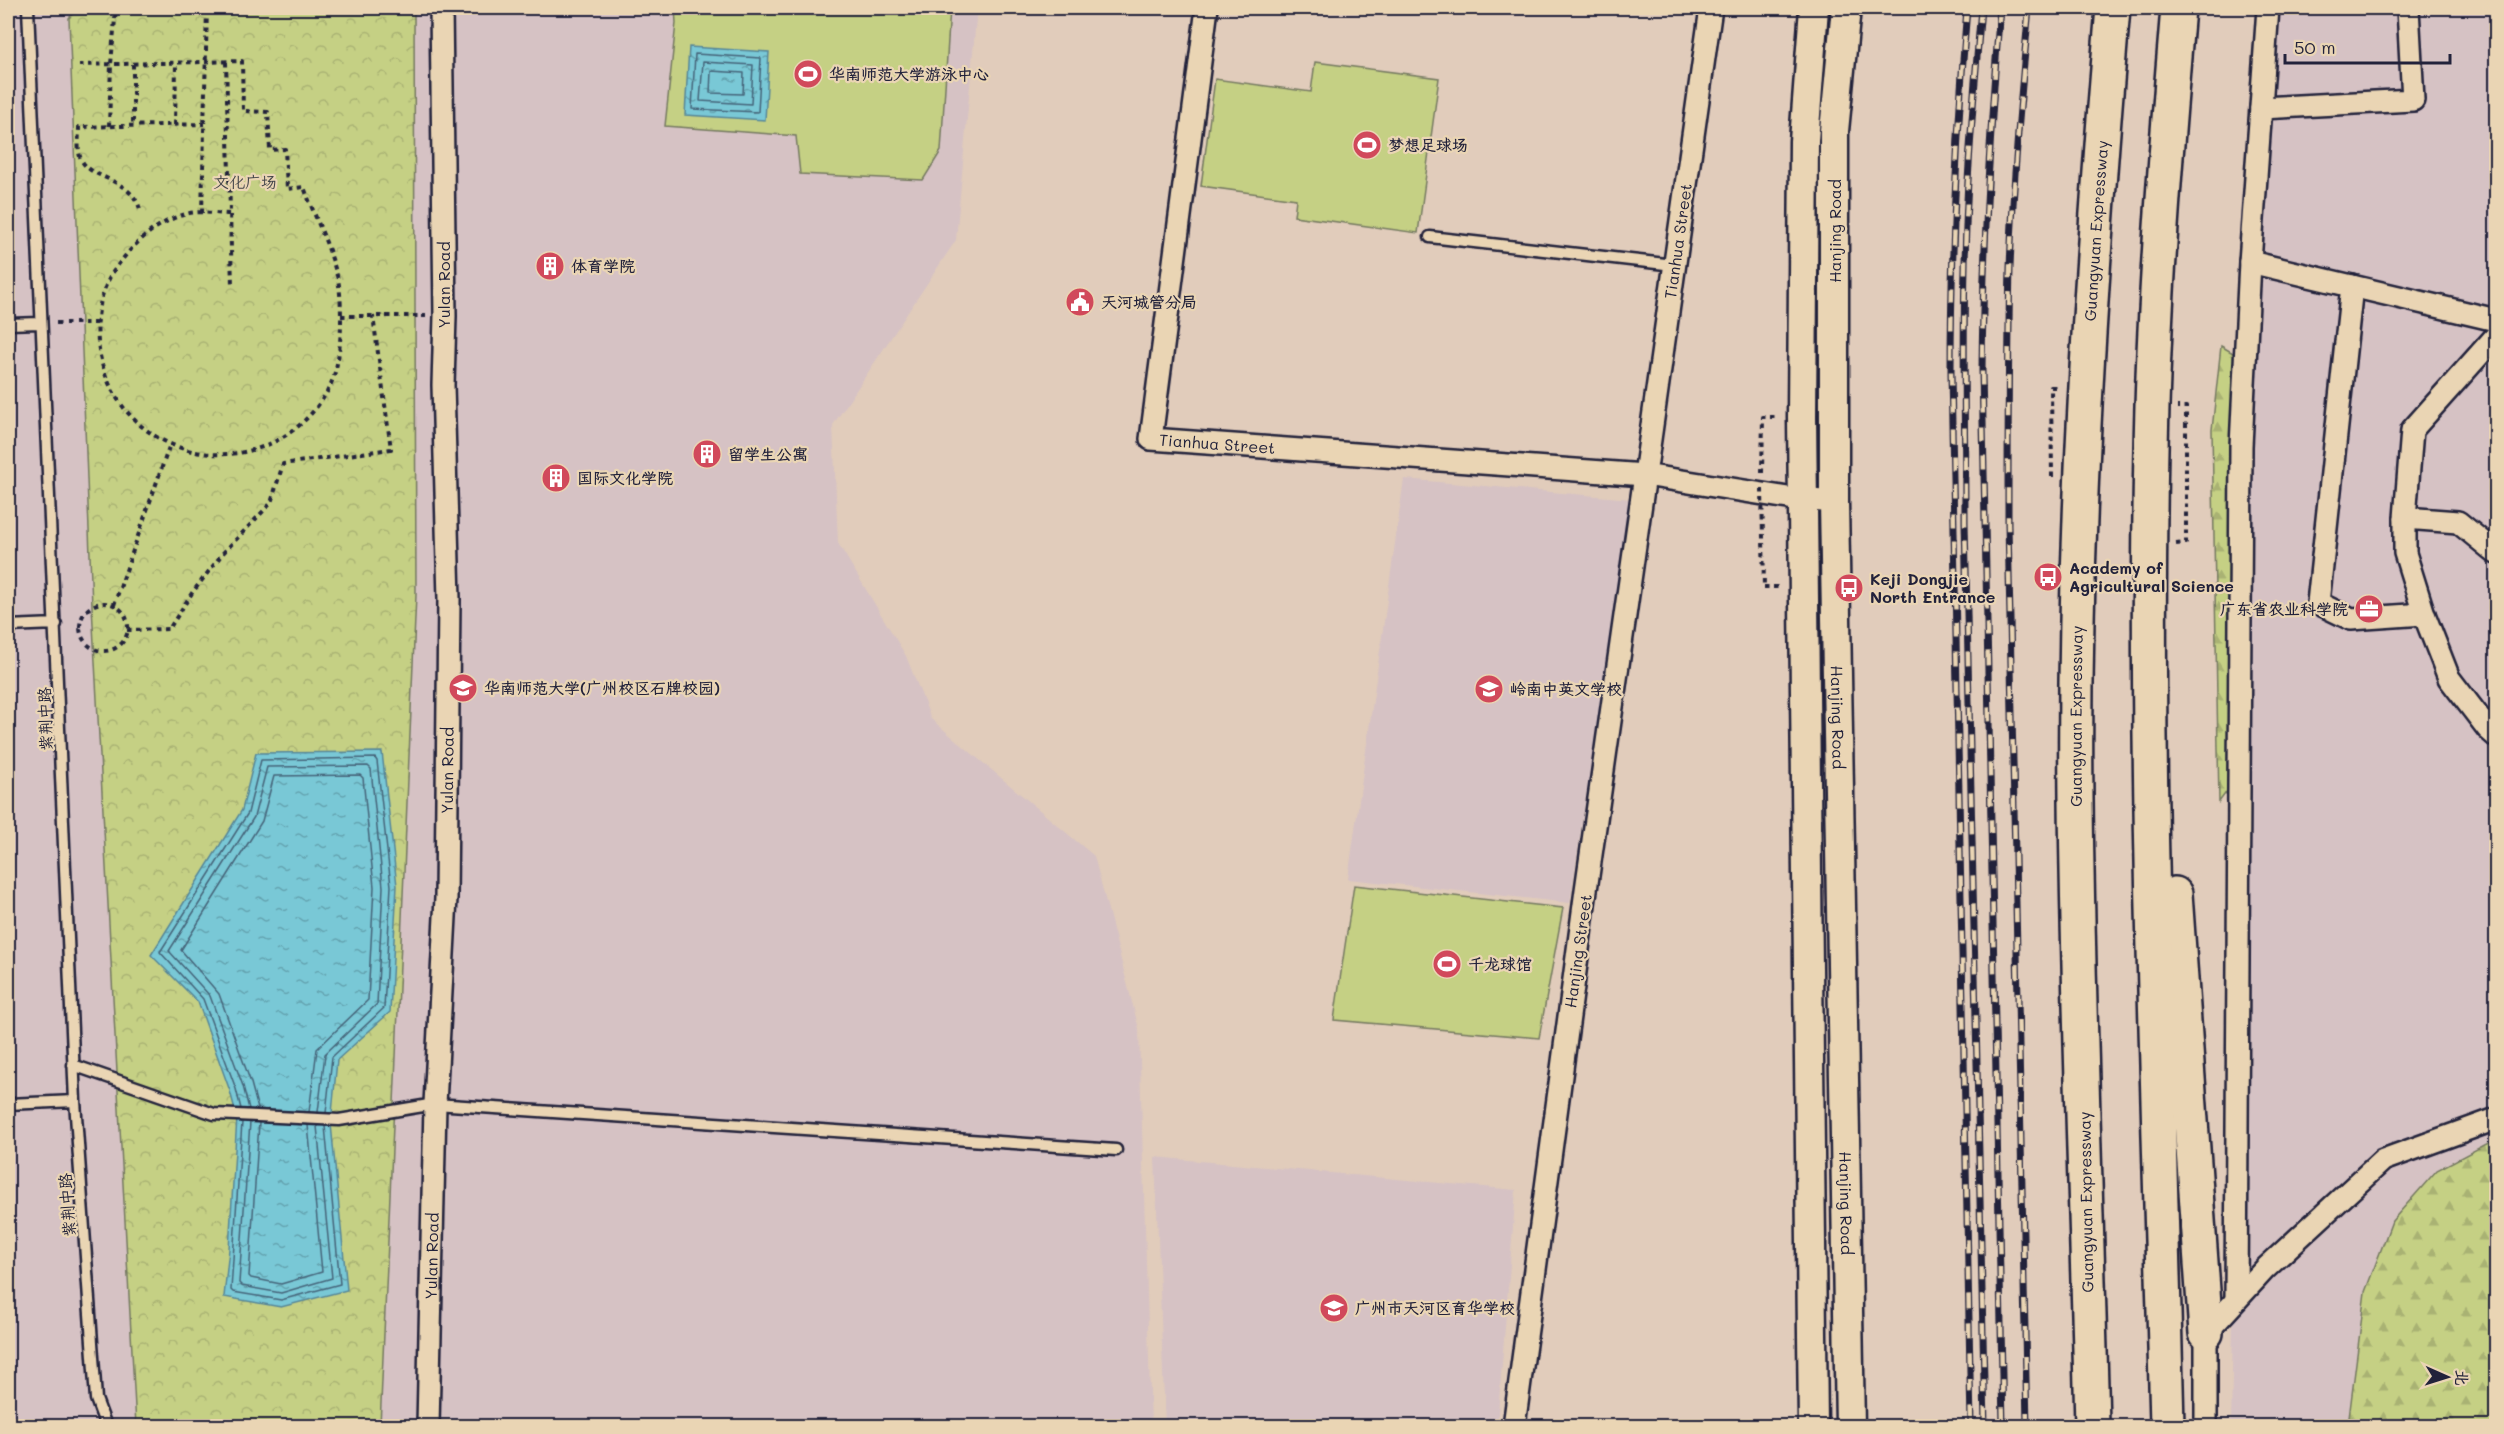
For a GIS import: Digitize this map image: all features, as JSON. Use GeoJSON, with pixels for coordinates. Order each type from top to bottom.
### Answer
{"type":"FeatureCollection","features":[{"type":"Feature","properties":{"kind":"highway","name":"Guangyuan Expressway"},"geometry":{"type":"LineString","coordinates":[[2092,1426],[2076,798],[2078,615],[2087,386],[2113,8]]}},
{"type":"Feature","properties":{"kind":"highway"},"geometry":{"type":"LineString","coordinates":[[2167,1426],[2149,645],[2152,405],[2160,250],[2178,8]]}},
{"type":"Feature","properties":{"kind":"highway"},"geometry":{"type":"LineString","coordinates":[[2149,645],[2168,786],[2206,1333]]}},
{"type":"Feature","properties":{"kind":"street","name":"Yulan Road"},"geometry":{"type":"LineString","coordinates":[[428,1426],[435,1104],[447,874],[449,599],[443,385],[445,316],[441,8]]}},
{"type":"Feature","properties":{"kind":"street","name":"Tianhua Street"},"geometry":{"type":"LineString","coordinates":[[1207,8],[1151,439],[1645,475],[1804,500],[1834,502]]}},
{"type":"Feature","properties":{"kind":"street","name":"Tianhua Street"},"geometry":{"type":"LineString","coordinates":[[1645,475],[1711,8]]}},
{"type":"Feature","properties":{"kind":"street","name":"Hanjing Road"},"geometry":{"type":"LineString","coordinates":[[1813,1426],[1802,600],[1804,500],[1802,405],[1804,141],[1814,8]]}},
{"type":"Feature","properties":{"kind":"street","name":"Hanjing Road"},"geometry":{"type":"LineString","coordinates":[[1846,8],[1834,131],[1834,502],[1850,1426]]}},
{"type":"Feature","properties":{"kind":"street"},"geometry":{"type":"LineString","coordinates":[[2236,1300],[2241,772],[2241,446],[2250,262],[2268,8]]}},
{"type":"Feature","properties":{"kind":"street"},"geometry":{"type":"LineString","coordinates":[[2261,108],[2413,100],[2408,8]]}},
{"type":"Feature","properties":{"kind":"street"},"geometry":{"type":"LineString","coordinates":[[2250,262],[2496,320]]}},
{"type":"Feature","properties":{"kind":"street"},"geometry":{"type":"LineString","coordinates":[[2352,286],[2318,603],[2351,619],[2424,614]]}},
{"type":"Feature","properties":{"kind":"street"},"geometry":{"type":"LineString","coordinates":[[2496,336],[2412,430],[2405,518],[2405,553],[2424,614],[2449,678],[2488,729],[2496,736]]}},
{"type":"Feature","properties":{"kind":"street","name":"Hanjing Street"},"geometry":{"type":"LineString","coordinates":[[1514,1426],[1584,902],[1645,475]]}},
{"type":"Feature","properties":{"kind":"street"},"geometry":{"type":"LineString","coordinates":[[2405,518],[2458,522],[2496,553]]}},
{"type":"Feature","properties":{"kind":"street"},"geometry":{"type":"LineString","coordinates":[[2206,1426],[2206,1333],[2265,1269],[2383,1160],[2496,1119]]}},
{"type":"Feature","properties":{"kind":"lane","name":"紫荆中路"},"geometry":{"type":"LineString","coordinates":[[28,8],[73,1065],[96,1399],[106,1426]]}},
{"type":"Feature","properties":{"kind":"lane"},"geometry":{"type":"LineString","coordinates":[[1430,237],[1674,265]]}},
{"type":"Feature","properties":{"kind":"lane"},"geometry":{"type":"LineString","coordinates":[[8,324],[40,323]]}},
{"type":"Feature","properties":{"kind":"lane"},"geometry":{"type":"LineString","coordinates":[[8,626],[56,624]]}},
{"type":"Feature","properties":{"kind":"lane"},"geometry":{"type":"LineString","coordinates":[[73,1065],[214,1114],[339,1120],[435,1104],[1116,1150]]}},
{"type":"Feature","properties":{"kind":"lane"},"geometry":{"type":"LineString","coordinates":[[8,1104],[75,1101]]}},
{"type":"Feature","properties":{"kind":"path"},"geometry":{"type":"LineString","coordinates":[[109,126],[116,8]]}},
{"type":"Feature","properties":{"kind":"path"},"geometry":{"type":"LineString","coordinates":[[202,213],[207,8]]}},
{"type":"Feature","properties":{"kind":"path"},"geometry":{"type":"LineString","coordinates":[[79,65],[242,61],[243,111],[268,112],[270,150],[285,149],[287,189],[304,187],[336,273],[341,316],[340,354],[327,391],[304,422],[272,444],[235,455],[196,453],[160,440],[130,416],[108,384],[98,347],[99,312],[109,279],[128,250],[155,227],[187,213],[231,214]]}},
{"type":"Feature","properties":{"kind":"path"},"geometry":{"type":"LineString","coordinates":[[226,62],[232,286]]}},
{"type":"Feature","properties":{"kind":"path"},"geometry":{"type":"LineString","coordinates":[[176,63],[176,125]]}},
{"type":"Feature","properties":{"kind":"path"},"geometry":{"type":"LineString","coordinates":[[133,64],[133,126]]}},
{"type":"Feature","properties":{"kind":"path"},"geometry":{"type":"LineString","coordinates":[[140,209],[138,202],[127,190],[85,167],[79,157],[79,127],[204,124]]}},
{"type":"Feature","properties":{"kind":"path"},"geometry":{"type":"LineString","coordinates":[[341,316],[445,316]]}},
{"type":"Feature","properties":{"kind":"path"},"geometry":{"type":"LineString","coordinates":[[127,630],[169,629],[223,553],[271,503],[283,464],[391,449],[374,316]]}},
{"type":"Feature","properties":{"kind":"path"},"geometry":{"type":"LineString","coordinates":[[40,323],[98,323]]}},
{"type":"Feature","properties":{"kind":"path"},"geometry":{"type":"LineString","coordinates":[[2051,387],[2052,478]]}},
{"type":"Feature","properties":{"kind":"path"},"geometry":{"type":"LineString","coordinates":[[2186,407],[2186,543]]}},
{"type":"Feature","properties":{"kind":"path"},"geometry":{"type":"LineString","coordinates":[[1763,417],[1764,587]]}},
{"type":"Feature","properties":{"kind":"path"},"geometry":{"type":"LineString","coordinates":[[114,606],[170,444]]}},
{"type":"Feature","properties":{"kind":"path"},"geometry":{"type":"LineString","coordinates":[[99,604],[114,606],[124,615],[127,630],[122,643],[109,651],[95,650],[83,640],[80,625],[86,611],[99,604]]}},
{"type":"Feature","properties":{"kind":"shaded area","name":"华南师范大学(广州校区石牌校园)"},"geometry":{"type":"Polygon","coordinates":[[[8,8],[977,8],[956,240],[833,425],[838,543],[906,656],[931,719],[1094,856],[1139,1029],[1151,1426],[8,1426],[8,8]]]}},
{"type":"Feature","properties":{"kind":"shaded area","name":"广东省农业科学院"},"geometry":{"type":"Polygon","coordinates":[[[2269,8],[2496,8],[2496,1139],[2470,1152],[2350,1413],[2348,1426],[2231,1426],[2239,1007],[2241,446],[2269,8]]]}},
{"type":"Feature","properties":{"kind":"shaded area","name":"岭南中英文学校"},"geometry":{"type":"Polygon","coordinates":[[[1404,479],[1631,499],[1570,903],[1348,879],[1404,479]]]}},
{"type":"Feature","properties":{"kind":"shaded area","name":"广州市天河区育华学校"},"geometry":{"type":"Polygon","coordinates":[[[1155,1157],[1516,1190],[1497,1426],[1165,1426],[1155,1157]]]}},
{"type":"Feature","properties":{"kind":"green space","name":"文化广场"},"geometry":{"type":"Polygon","coordinates":[[[78,8],[414,8],[416,595],[380,1426],[136,1426],[92,606],[69,18],[78,8]]]}},
{"type":"Feature","properties":{"kind":"green space","name":"华南师范大学游泳中心"},"geometry":{"type":"Polygon","coordinates":[[[675,8],[950,8],[941,151],[923,180],[800,174],[796,136],[665,126],[676,23],[675,8]]]}},
{"type":"Feature","properties":{"kind":"green space","name":"梦想足球场"},"geometry":{"type":"Polygon","coordinates":[[[1315,62],[1439,78],[1418,233],[1294,216],[1296,199],[1201,186],[1215,79],[1311,92],[1315,62]]]}},
{"type":"Feature","properties":{"kind":"green space"},"geometry":{"type":"Polygon","coordinates":[[[2221,346],[2245,360],[2241,772],[2219,802],[2212,430],[2221,346]]]}},
{"type":"Feature","properties":{"kind":"green space","name":"千龙球馆"},"geometry":{"type":"Polygon","coordinates":[[[1354,885],[1563,908],[1539,1038],[1334,1020],[1354,885]]]}},
{"type":"Feature","properties":{"kind":"green space"},"geometry":{"type":"Polygon","coordinates":[[[2496,1139],[2496,1426],[2348,1426],[2365,1292],[2392,1221],[2437,1170],[2496,1139]]]}},
{"type":"Feature","properties":{"kind":"water"},"geometry":{"type":"Polygon","coordinates":[[[689,47],[769,52],[765,120],[685,115],[689,47]]]}},
{"type":"Feature","properties":{"kind":"water"},"geometry":{"type":"Polygon","coordinates":[[[382,752],[397,886],[390,1012],[337,1060],[331,1124],[347,1290],[281,1307],[224,1297],[237,1117],[198,1002],[151,955],[242,810],[256,753],[382,752]]]}},
{"type":"Feature","properties":{"kind":"railway"},"geometry":{"type":"LineString","coordinates":[[1967,8],[1955,190],[1951,373],[1971,1426]]}},
{"type":"Feature","properties":{"kind":"railway"},"geometry":{"type":"LineString","coordinates":[[1981,8],[1967,202],[1964,363],[1965,522],[1985,1426]]}},
{"type":"Feature","properties":{"kind":"railway"},"geometry":{"type":"LineString","coordinates":[[2000,8],[1988,189],[1982,371],[2003,1426]]}},
{"type":"Feature","properties":{"kind":"railway"},"geometry":{"type":"LineString","coordinates":[[2027,1426],[2008,460],[2011,235],[2029,8]]}},
{"type":"Feature","properties":{"kind":"place","name":"华南师范大学游泳中心"},"geometry":{"type":"Point","coordinates":[808,74]}},
{"type":"Feature","properties":{"kind":"place","name":"梦想足球场"},"geometry":{"type":"Point","coordinates":[1367,145]}},
{"type":"Feature","properties":{"kind":"place","name":"体育学院"},"geometry":{"type":"Point","coordinates":[550,266]}},
{"type":"Feature","properties":{"kind":"place","name":"天河城管分局"},"geometry":{"type":"Point","coordinates":[1080,302]}},
{"type":"Feature","properties":{"kind":"place","name":"留学生公寓"},"geometry":{"type":"Point","coordinates":[707,454]}},
{"type":"Feature","properties":{"kind":"place","name":"国际文化学院"},"geometry":{"type":"Point","coordinates":[556,478]}},
{"type":"Feature","properties":{"kind":"place","name":"Academy of Agricultural Science"},"geometry":{"type":"Point","coordinates":[2048,577]}},
{"type":"Feature","properties":{"kind":"place","name":"Keji Dongjie North Entrance"},"geometry":{"type":"Point","coordinates":[1849,588]}},
{"type":"Feature","properties":{"kind":"place","name":"广东省农业科学院"},"geometry":{"type":"Point","coordinates":[2369,609]}},
{"type":"Feature","properties":{"kind":"place","name":"华南师范大学(广州校区石牌校园)"},"geometry":{"type":"Point","coordinates":[463,688]}},
{"type":"Feature","properties":{"kind":"place","name":"岭南中英文学校"},"geometry":{"type":"Point","coordinates":[1489,689]}},
{"type":"Feature","properties":{"kind":"place","name":"千龙球馆"},"geometry":{"type":"Point","coordinates":[1447,964]}},
{"type":"Feature","properties":{"kind":"place","name":"广州市天河区育华学校"},"geometry":{"type":"Point","coordinates":[1334,1308]}}]}
